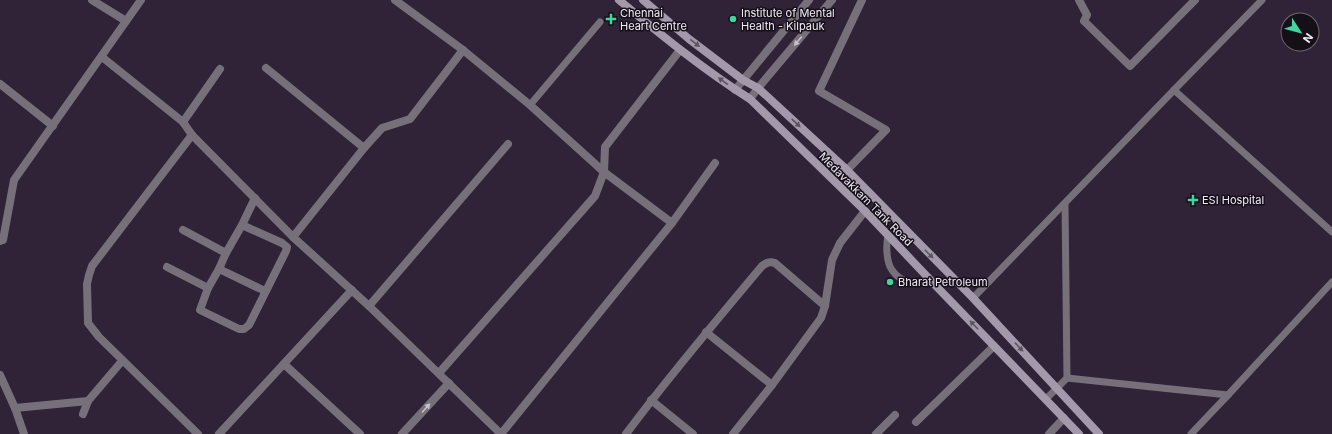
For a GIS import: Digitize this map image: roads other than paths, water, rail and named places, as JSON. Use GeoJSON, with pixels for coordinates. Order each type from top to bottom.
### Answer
{"type":"FeatureCollection","features":[{"type":"Feature","properties":{"kind":"main road","name":"Medavakkam Tank Road"},"geometry":{"type":"LineString","coordinates":[[619,0],[680,50],[735,90],[750,99],[865,211],[1079,434]]}},
{"type":"Feature","properties":{"kind":"main road","name":"Medavakkam Tank Road"},"geometry":{"type":"LineString","coordinates":[[643,0],[743,80],[758,88],[847,170],[973,298],[1099,434]]}},
{"type":"Feature","properties":{"kind":"street"},"geometry":{"type":"LineString","coordinates":[[92,0],[126,21]]}},
{"type":"Feature","properties":{"kind":"street"},"geometry":{"type":"LineString","coordinates":[[0,241],[3,240],[14,180],[141,0]]}},
{"type":"Feature","properties":{"kind":"street"},"geometry":{"type":"LineString","coordinates":[[394,0],[463,50],[530,105],[604,172],[672,223]]}},
{"type":"Feature","properties":{"kind":"street"},"geometry":{"type":"LineString","coordinates":[[735,90],[809,0]]}},
{"type":"Feature","properties":{"kind":"street"},"geometry":{"type":"LineString","coordinates":[[750,99],[832,0]]}},
{"type":"Feature","properties":{"kind":"street"},"geometry":{"type":"LineString","coordinates":[[847,170],[886,130],[819,91],[862,0]]}},
{"type":"Feature","properties":{"kind":"street"},"geometry":{"type":"LineString","coordinates":[[1079,0],[1087,15],[1084,21],[1130,66],[1195,0]]}},
{"type":"Feature","properties":{"kind":"street"},"geometry":{"type":"LineString","coordinates":[[293,237],[364,148],[382,128],[410,119],[463,50]]}},
{"type":"Feature","properties":{"kind":"street"},"geometry":{"type":"LineString","coordinates":[[439,373],[596,196],[604,172],[605,147],[680,50]]}},
{"type":"Feature","properties":{"kind":"street"},"geometry":{"type":"LineString","coordinates":[[102,57],[183,122],[192,135],[293,237],[369,306],[501,434],[672,223],[715,163]]}},
{"type":"Feature","properties":{"kind":"street"},"geometry":{"type":"LineString","coordinates":[[266,68],[364,148]]}},
{"type":"Feature","properties":{"kind":"street"},"geometry":{"type":"LineString","coordinates":[[183,122],[220,69]]}},
{"type":"Feature","properties":{"kind":"street"},"geometry":{"type":"LineString","coordinates":[[0,84],[53,126]]}},
{"type":"Feature","properties":{"kind":"street"},"geometry":{"type":"LineString","coordinates":[[192,135],[92,266],[88,275],[87,284],[88,323],[98,337],[198,434]]}},
{"type":"Feature","properties":{"kind":"street"},"geometry":{"type":"LineString","coordinates":[[369,306],[508,144]]}},
{"type":"Feature","properties":{"kind":"street"},"geometry":{"type":"LineString","coordinates":[[242,225],[282,243],[287,247],[249,325],[244,329],[239,329],[200,310],[208,288],[255,198]]}},
{"type":"Feature","properties":{"kind":"street"},"geometry":{"type":"LineString","coordinates":[[733,434],[772,385],[821,318],[825,306],[832,260],[840,243],[865,211]]}},
{"type":"Feature","properties":{"kind":"street"},"geometry":{"type":"LineString","coordinates":[[183,230],[226,253]]}},
{"type":"Feature","properties":{"kind":"street"},"geometry":{"type":"LineString","coordinates":[[626,434],[651,400],[706,332],[762,266],[768,262],[775,263],[825,306]]}},
{"type":"Feature","properties":{"kind":"street"},"geometry":{"type":"LineString","coordinates":[[166,267],[208,288]]}},
{"type":"Feature","properties":{"kind":"street"},"geometry":{"type":"LineString","coordinates":[[219,269],[265,291]]}},
{"type":"Feature","properties":{"kind":"street"},"geometry":{"type":"LineString","coordinates":[[219,434],[352,290]]}},
{"type":"Feature","properties":{"kind":"street"},"geometry":{"type":"LineString","coordinates":[[706,332],[772,385]]}},
{"type":"Feature","properties":{"kind":"street"},"geometry":{"type":"LineString","coordinates":[[916,422],[994,346]]}},
{"type":"Feature","properties":{"kind":"street"},"geometry":{"type":"LineString","coordinates":[[83,414],[88,401],[122,361]]}},
{"type":"Feature","properties":{"kind":"street"},"geometry":{"type":"LineString","coordinates":[[284,364],[360,434]]}},
{"type":"Feature","properties":{"kind":"street"},"geometry":{"type":"LineString","coordinates":[[0,375],[15,408],[24,434]]}},
{"type":"Feature","properties":{"kind":"street"},"geometry":{"type":"LineString","coordinates":[[402,434],[449,383]]}},
{"type":"Feature","properties":{"kind":"street"},"geometry":{"type":"LineString","coordinates":[[651,400],[693,434]]}},
{"type":"Feature","properties":{"kind":"street"},"geometry":{"type":"LineString","coordinates":[[15,408],[88,401]]}},
{"type":"Feature","properties":{"kind":"street"},"geometry":{"type":"LineString","coordinates":[[876,434],[895,415]]}},
{"type":"Feature","properties":{"kind":"street"},"geometry":{"type":"LineString","coordinates":[[1049,434],[1064,418]]}},
{"type":"Feature","properties":{"kind":"lane"},"geometry":{"type":"LineString","coordinates":[[973,298],[1262,0]]}},
{"type":"Feature","properties":{"kind":"lane"},"geometry":{"type":"LineString","coordinates":[[530,105],[600,22]]}},
{"type":"Feature","properties":{"kind":"lane"},"geometry":{"type":"LineString","coordinates":[[1174,90],[1332,232]]}},
{"type":"Feature","properties":{"kind":"lane"},"geometry":{"type":"LineString","coordinates":[[1046,399],[1067,378],[1065,204]]}},
{"type":"Feature","properties":{"kind":"lane"},"geometry":{"type":"LineString","coordinates":[[888,235],[886,246],[891,270],[904,281],[919,283],[928,278]]}},
{"type":"Feature","properties":{"kind":"lane"},"geometry":{"type":"LineString","coordinates":[[1191,434],[1332,282]]}},
{"type":"Feature","properties":{"kind":"lane"},"geometry":{"type":"LineString","coordinates":[[1067,378],[1228,395]]}},
{"type":"Feature","properties":{"kind":"place","name":"Chennai Heart Centre"},"geometry":{"type":"Point","coordinates":[611,19]}},
{"type":"Feature","properties":{"kind":"place","name":"Institute of Mental Health - Kilpauk"},"geometry":{"type":"Point","coordinates":[733,19]}},
{"type":"Feature","properties":{"kind":"place","name":"ESI Hospital"},"geometry":{"type":"Point","coordinates":[1193,200]}},
{"type":"Feature","properties":{"kind":"place","name":"Bharat Petroleum"},"geometry":{"type":"Point","coordinates":[890,282]}}]}
